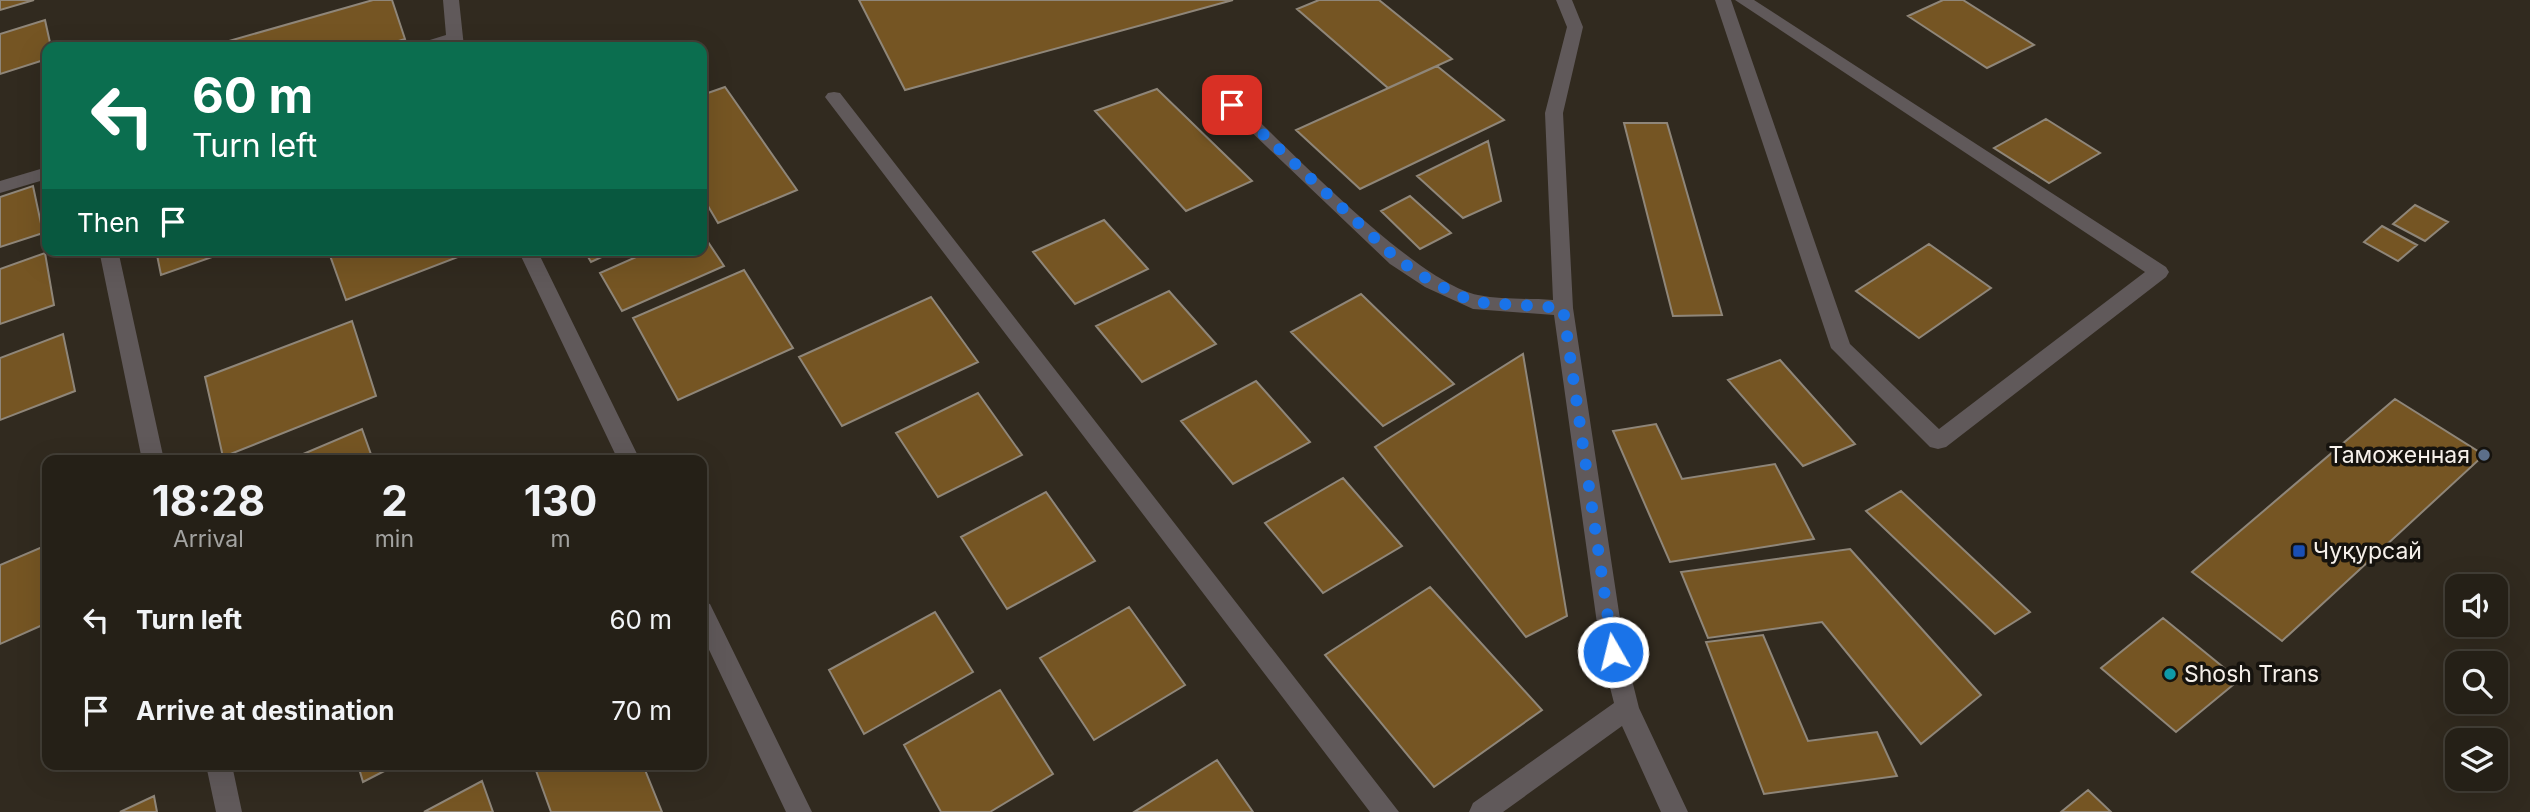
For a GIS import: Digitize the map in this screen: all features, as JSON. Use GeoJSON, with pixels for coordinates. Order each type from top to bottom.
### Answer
{"type":"FeatureCollection","features":[{"type":"Feature","properties":{"kind":"street"},"geometry":{"type":"LineString","coordinates":[[451,0],[455,42]]}},
{"type":"Feature","properties":{"kind":"street"},"geometry":{"type":"LineString","coordinates":[[1564,0],[1575,27],[1554,113],[1563,308],[1613,652],[1627,708],[1675,812]]}},
{"type":"Feature","properties":{"kind":"street"},"geometry":{"type":"LineString","coordinates":[[1723,0],[1841,348],[1938,440],[2159,272],[1743,0]]}},
{"type":"Feature","properties":{"kind":"street"},"geometry":{"type":"LineString","coordinates":[[834,97],[1386,812]]}},
{"type":"Feature","properties":{"kind":"street"},"geometry":{"type":"LineString","coordinates":[[1232,105],[1397,259],[1432,282],[1473,302],[1563,308]]}},
{"type":"Feature","properties":{"kind":"street"},"geometry":{"type":"LineString","coordinates":[[0,187],[42,174]]}},
{"type":"Feature","properties":{"kind":"street"},"geometry":{"type":"LineString","coordinates":[[108,256],[152,455]]}},
{"type":"Feature","properties":{"kind":"street"},"geometry":{"type":"LineString","coordinates":[[530,256],[627,455]]}},
{"type":"Feature","properties":{"kind":"street"},"geometry":{"type":"LineString","coordinates":[[707,621],[799,812]]}},
{"type":"Feature","properties":{"kind":"street"},"geometry":{"type":"LineString","coordinates":[[1482,812],[1627,708]]}},
{"type":"Feature","properties":{"kind":"street"},"geometry":{"type":"LineString","coordinates":[[220,770],[229,812]]}},
{"type":"Feature","properties":{"kind":"building"},"geometry":{"type":"Polygon","coordinates":[[[0,0],[34,0],[0,10],[0,0]]]}},
{"type":"Feature","properties":{"kind":"building"},"geometry":{"type":"Polygon","coordinates":[[[373,0],[392,0],[405,39],[395,42],[226,42],[373,0]]]}},
{"type":"Feature","properties":{"kind":"building"},"geometry":{"type":"Polygon","coordinates":[[[859,0],[1233,0],[905,90],[859,0]]]}},
{"type":"Feature","properties":{"kind":"building"},"geometry":{"type":"Polygon","coordinates":[[[1319,0],[1379,0],[1452,59],[1388,88],[1297,9],[1319,0]]]}},
{"type":"Feature","properties":{"kind":"building"},"geometry":{"type":"Polygon","coordinates":[[[1943,0],[1963,0],[2034,45],[1987,68],[1908,16],[1943,0]]]}},
{"type":"Feature","properties":{"kind":"building"},"geometry":{"type":"Polygon","coordinates":[[[45,20],[50,42],[42,42],[42,61],[0,74],[0,34],[45,20]]]}},
{"type":"Feature","properties":{"kind":"building"},"geometry":{"type":"Polygon","coordinates":[[[1437,66],[1504,120],[1360,189],[1296,130],[1437,66]]]}},
{"type":"Feature","properties":{"kind":"building"},"geometry":{"type":"Polygon","coordinates":[[[725,87],[797,190],[718,223],[707,204],[707,93],[725,87]]]}},
{"type":"Feature","properties":{"kind":"building"},"geometry":{"type":"Polygon","coordinates":[[[1157,89],[1252,181],[1186,211],[1095,111],[1157,89]]]}},
{"type":"Feature","properties":{"kind":"building"},"geometry":{"type":"Polygon","coordinates":[[[2046,119],[2100,153],[2049,183],[1994,148],[2046,119]]]}},
{"type":"Feature","properties":{"kind":"building"},"geometry":{"type":"Polygon","coordinates":[[[1624,123],[1667,123],[1722,315],[1673,316],[1624,123]]]}},
{"type":"Feature","properties":{"kind":"building"},"geometry":{"type":"Polygon","coordinates":[[[1488,141],[1501,201],[1463,218],[1417,176],[1488,141]]]}},
{"type":"Feature","properties":{"kind":"building"},"geometry":{"type":"Polygon","coordinates":[[[33,186],[42,233],[0,247],[0,197],[33,186]]]}},
{"type":"Feature","properties":{"kind":"building"},"geometry":{"type":"Polygon","coordinates":[[[1410,196],[1451,233],[1420,249],[1381,211],[1410,196]]]}},
{"type":"Feature","properties":{"kind":"building"},"geometry":{"type":"Polygon","coordinates":[[[2415,205],[2448,222],[2425,241],[2393,224],[2415,205]]]}},
{"type":"Feature","properties":{"kind":"building"},"geometry":{"type":"Polygon","coordinates":[[[1104,220],[1148,269],[1075,304],[1033,252],[1104,220]]]}},
{"type":"Feature","properties":{"kind":"building"},"geometry":{"type":"Polygon","coordinates":[[[2382,226],[2417,245],[2398,261],[2364,242],[2382,226]]]}},
{"type":"Feature","properties":{"kind":"building"},"geometry":{"type":"Polygon","coordinates":[[[707,240],[724,266],[622,311],[600,273],[638,256],[707,256],[707,240]]]}},
{"type":"Feature","properties":{"kind":"building"},"geometry":{"type":"Polygon","coordinates":[[[1929,244],[1991,288],[1919,338],[1856,291],[1929,244]]]}},
{"type":"Feature","properties":{"kind":"building"},"geometry":{"type":"Polygon","coordinates":[[[42,254],[46,256],[54,305],[0,324],[0,269],[42,254]]]}},
{"type":"Feature","properties":{"kind":"building"},"geometry":{"type":"Polygon","coordinates":[[[157,256],[215,256],[161,275],[157,256]]]}},
{"type":"Feature","properties":{"kind":"building"},"geometry":{"type":"Polygon","coordinates":[[[330,256],[460,256],[346,300],[330,256]]]}},
{"type":"Feature","properties":{"kind":"building"},"geometry":{"type":"Polygon","coordinates":[[[588,256],[604,256],[591,262],[588,256]]]}},
{"type":"Feature","properties":{"kind":"building"},"geometry":{"type":"Polygon","coordinates":[[[744,270],[793,348],[678,400],[633,318],[744,270]]]}},
{"type":"Feature","properties":{"kind":"building"},"geometry":{"type":"Polygon","coordinates":[[[1169,291],[1216,344],[1142,382],[1096,326],[1169,291]]]}},
{"type":"Feature","properties":{"kind":"building"},"geometry":{"type":"Polygon","coordinates":[[[1361,294],[1454,384],[1383,426],[1291,332],[1361,294]]]}},
{"type":"Feature","properties":{"kind":"building"},"geometry":{"type":"Polygon","coordinates":[[[931,297],[978,362],[842,426],[799,357],[931,297]]]}},
{"type":"Feature","properties":{"kind":"building"},"geometry":{"type":"Polygon","coordinates":[[[352,321],[376,396],[223,455],[205,377],[352,321]]]}},
{"type":"Feature","properties":{"kind":"building"},"geometry":{"type":"Polygon","coordinates":[[[63,334],[75,391],[0,420],[0,358],[63,334]]]}},
{"type":"Feature","properties":{"kind":"building"},"geometry":{"type":"Polygon","coordinates":[[[1523,354],[1567,616],[1526,637],[1375,447],[1523,354]]]}},
{"type":"Feature","properties":{"kind":"building"},"geometry":{"type":"Polygon","coordinates":[[[1780,360],[1855,444],[1803,466],[1728,380],[1780,360]]]}},
{"type":"Feature","properties":{"kind":"building"},"geometry":{"type":"Polygon","coordinates":[[[1256,381],[1310,442],[1233,484],[1181,421],[1256,381]]]}},
{"type":"Feature","properties":{"kind":"building"},"geometry":{"type":"Polygon","coordinates":[[[978,393],[1022,455],[938,497],[896,433],[978,393]]]}},
{"type":"Feature","properties":{"kind":"building"},"geometry":{"type":"Polygon","coordinates":[[[2395,399],[2484,455],[2282,641],[2192,572],[2395,399]]]}},
{"type":"Feature","properties":{"kind":"building"},"geometry":{"type":"Polygon","coordinates":[[[1656,424],[1682,479],[1775,464],[1814,539],[1670,562],[1613,431],[1656,424]]]}},
{"type":"Feature","properties":{"kind":"building"},"geometry":{"type":"Polygon","coordinates":[[[362,429],[371,455],[301,455],[362,429]]]}},
{"type":"Feature","properties":{"kind":"building"},"geometry":{"type":"Polygon","coordinates":[[[1343,478],[1402,546],[1323,593],[1265,523],[1343,478]]]}},
{"type":"Feature","properties":{"kind":"building"},"geometry":{"type":"Polygon","coordinates":[[[1901,491],[2030,612],[1995,634],[1866,511],[1901,491]]]}},
{"type":"Feature","properties":{"kind":"building"},"geometry":{"type":"Polygon","coordinates":[[[1046,492],[1095,561],[1007,609],[961,537],[1046,492]]]}},
{"type":"Feature","properties":{"kind":"building"},"geometry":{"type":"Polygon","coordinates":[[[42,547],[42,625],[0,644],[0,565],[42,547]]]}},
{"type":"Feature","properties":{"kind":"building"},"geometry":{"type":"Polygon","coordinates":[[[1850,549],[1981,695],[1921,744],[1822,622],[1708,638],[1681,572],[1850,549]]]}},
{"type":"Feature","properties":{"kind":"building"},"geometry":{"type":"Polygon","coordinates":[[[1430,587],[1542,710],[1434,787],[1325,655],[1430,587]]]}},
{"type":"Feature","properties":{"kind":"building"},"geometry":{"type":"Polygon","coordinates":[[[1129,607],[1185,685],[1094,740],[1040,658],[1129,607]]]}},
{"type":"Feature","properties":{"kind":"building"},"geometry":{"type":"Polygon","coordinates":[[[935,612],[973,672],[864,734],[829,670],[935,612]]]}},
{"type":"Feature","properties":{"kind":"building","name":"Shosh Trans"},"geometry":{"type":"Polygon","coordinates":[[[2163,618],[2239,680],[2176,732],[2101,668],[2163,618]]]}},
{"type":"Feature","properties":{"kind":"building"},"geometry":{"type":"Polygon","coordinates":[[[1763,635],[1808,741],[1877,732],[1897,776],[1764,794],[1706,642],[1763,635]]]}},
{"type":"Feature","properties":{"kind":"building"},"geometry":{"type":"Polygon","coordinates":[[[1000,690],[1053,774],[990,812],[941,812],[904,745],[1000,690]]]}},
{"type":"Feature","properties":{"kind":"building"},"geometry":{"type":"Polygon","coordinates":[[[1217,760],[1253,812],[1134,812],[1217,760]]]}},
{"type":"Feature","properties":{"kind":"building"},"geometry":{"type":"Polygon","coordinates":[[[359,770],[386,770],[363,782],[359,770]]]}},
{"type":"Feature","properties":{"kind":"building"},"geometry":{"type":"Polygon","coordinates":[[[536,770],[645,770],[662,812],[551,812],[536,770]]]}},
{"type":"Feature","properties":{"kind":"building"},"geometry":{"type":"Polygon","coordinates":[[[482,781],[493,812],[424,812],[482,781]]]}},
{"type":"Feature","properties":{"kind":"building"},"geometry":{"type":"Polygon","coordinates":[[[2088,790],[2111,812],[2061,812],[2088,790]]]}},
{"type":"Feature","properties":{"kind":"building"},"geometry":{"type":"Polygon","coordinates":[[[154,796],[157,812],[120,812],[154,796]]]}},
{"type":"Feature","properties":{"kind":"place","name":"Таможенная"},"geometry":{"type":"Point","coordinates":[2484,455]}},
{"type":"Feature","properties":{"kind":"place","name":"Чуқурсай"},"geometry":{"type":"Point","coordinates":[2299,551]}},
{"type":"Feature","properties":{"kind":"place","name":"Shosh Trans"},"geometry":{"type":"Point","coordinates":[2170,674]}},
{"type":"Feature","properties":{"kind":"route"},"geometry":{"type":"LineString","coordinates":[[1232,105],[1397,259],[1432,282],[1473,302],[1563,308],[1613,652]]}}]}
